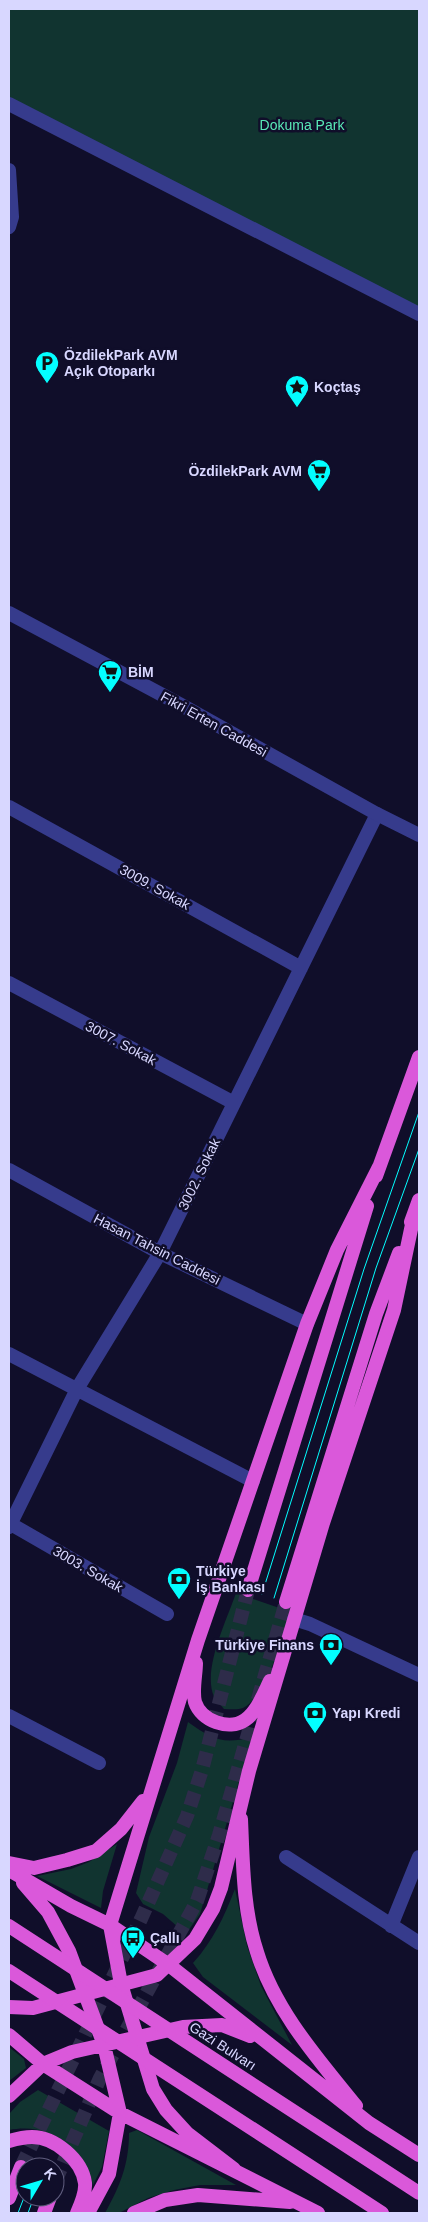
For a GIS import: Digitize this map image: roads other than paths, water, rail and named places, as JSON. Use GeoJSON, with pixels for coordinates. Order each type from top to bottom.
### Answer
{"type":"FeatureCollection","features":[{"type":"Feature","properties":{"kind":"highway"},"geometry":{"type":"LineString","coordinates":[[248,1590],[379,1167],[419,1056]]}},
{"type":"Feature","properties":{"kind":"highway"},"geometry":{"type":"LineString","coordinates":[[234,2169],[187,2133],[166,2110],[153,2089],[122,1984],[110,1925],[198,1640],[307,1324],[337,1250],[379,1167]]}},
{"type":"Feature","properties":{"kind":"highway"},"geometry":{"type":"LineString","coordinates":[[286,1602],[376,1314],[419,1200]]}},
{"type":"Feature","properties":{"kind":"highway"},"geometry":{"type":"LineString","coordinates":[[9,2007],[32,2008],[157,1974],[169,1965],[195,1939],[213,1909],[221,1888],[240,1804],[323,1523],[394,1310],[414,1215]]}},
{"type":"Feature","properties":{"kind":"highway"},"geometry":{"type":"LineString","coordinates":[[198,1640],[195,1703],[206,1717],[230,1725],[245,1720],[257,1706],[283,1658]]}},
{"type":"Feature","properties":{"kind":"highway"},"geometry":{"type":"LineString","coordinates":[[11,1869],[34,1868],[96,1851],[121,1830],[141,1806],[153,1786]]}},
{"type":"Feature","properties":{"kind":"highway"},"geometry":{"type":"LineString","coordinates":[[240,1804],[245,1894],[257,1953],[276,1996],[307,2045],[370,2123]]}},
{"type":"Feature","properties":{"kind":"highway"},"geometry":{"type":"LineString","coordinates":[[11,1869],[71,1906],[110,1925],[169,1965],[370,2123],[419,2155]]}},
{"type":"Feature","properties":{"kind":"highway"},"geometry":{"type":"LineString","coordinates":[[11,1869],[48,1912],[69,1951],[104,2045],[120,2113],[109,2174],[88,2213]]}},
{"type":"Feature","properties":{"kind":"highway","name":"Gazi Bulvarı"},"geometry":{"type":"LineString","coordinates":[[9,1926],[419,2193]]}},
{"type":"Feature","properties":{"kind":"highway"},"geometry":{"type":"LineString","coordinates":[[9,1971],[382,2213]]}},
{"type":"Feature","properties":{"kind":"highway"},"geometry":{"type":"LineString","coordinates":[[9,2096],[43,2064],[72,2052],[137,2037],[183,2027],[222,2025],[262,2040]]}},
{"type":"Feature","properties":{"kind":"highway"},"geometry":{"type":"LineString","coordinates":[[9,2035],[43,2064],[120,2113],[318,2213]]}},
{"type":"Feature","properties":{"kind":"highway"},"geometry":{"type":"LineString","coordinates":[[9,2141],[32,2137],[38,2138],[68,2152],[80,2169],[85,2185],[77,2213]]}},
{"type":"Feature","properties":{"kind":"highway"},"geometry":{"type":"LineString","coordinates":[[9,2198],[15,2182]]}},
{"type":"Feature","properties":{"kind":"highway"},"geometry":{"type":"LineString","coordinates":[[134,2213],[165,2200],[198,2194],[299,2203]]}},
{"type":"Feature","properties":{"kind":"street"},"geometry":{"type":"LineString","coordinates":[[9,104],[419,314]]}},
{"type":"Feature","properties":{"kind":"street"},"geometry":{"type":"LineString","coordinates":[[9,170],[12,217],[9,227]]}},
{"type":"Feature","properties":{"kind":"street","name":"Fikri Erten Caddesi"},"geometry":{"type":"LineString","coordinates":[[9,613],[183,706],[377,814],[419,835]]}},
{"type":"Feature","properties":{"kind":"street","name":"3009. Sokak"},"geometry":{"type":"LineString","coordinates":[[9,807],[301,968]]}},
{"type":"Feature","properties":{"kind":"street","name":"3002. Sokak"},"geometry":{"type":"LineString","coordinates":[[9,1524],[76,1389],[160,1253],[377,814]]}},
{"type":"Feature","properties":{"kind":"street","name":"3007. Sokak"},"geometry":{"type":"LineString","coordinates":[[9,982],[234,1103]]}},
{"type":"Feature","properties":{"kind":"street","name":"Hasan Tahsin Caddesi"},"geometry":{"type":"LineString","coordinates":[[9,1170],[160,1253],[307,1324]]}},
{"type":"Feature","properties":{"kind":"street"},"geometry":{"type":"LineString","coordinates":[[9,1354],[253,1481]]}},
{"type":"Feature","properties":{"kind":"street","name":"3003. Sokak"},"geometry":{"type":"LineString","coordinates":[[9,1524],[167,1614]]}},
{"type":"Feature","properties":{"kind":"street"},"geometry":{"type":"LineString","coordinates":[[294,1619],[310,1624],[419,1675]]}},
{"type":"Feature","properties":{"kind":"street"},"geometry":{"type":"LineString","coordinates":[[9,1716],[99,1763]]}},
{"type":"Feature","properties":{"kind":"street"},"geometry":{"type":"LineString","coordinates":[[286,1857],[419,1943]]}},
{"type":"Feature","properties":{"kind":"street"},"geometry":{"type":"LineString","coordinates":[[391,1926],[419,1857]]}},
{"type":"Feature","properties":{"kind":"tunnel"},"geometry":{"type":"LineString","coordinates":[[26,2157],[141,1919],[187,1816],[202,1770],[248,1590]]}},
{"type":"Feature","properties":{"kind":"tunnel"},"geometry":{"type":"LineString","coordinates":[[65,2159],[100,2078],[197,1901],[219,1835],[286,1602]]}},
{"type":"Feature","properties":{"kind":"tram line"},"geometry":{"type":"LineString","coordinates":[[262,1594],[364,1269],[419,1112]]}},
{"type":"Feature","properties":{"kind":"tram line"},"geometry":{"type":"LineString","coordinates":[[274,1598],[376,1268],[419,1149]]}},
{"type":"Feature","properties":{"kind":"tram line"},"geometry":{"type":"LineString","coordinates":[[18,2213],[20,2207]]}},
{"type":"Feature","properties":{"kind":"tram line"},"geometry":{"type":"LineString","coordinates":[[28,2213],[30,2207]]}},
{"type":"Feature","properties":{"kind":"place","name":"ÖzdilekPark AVM Açık Otoparkı"},"geometry":{"type":"Point","coordinates":[47,384]}},
{"type":"Feature","properties":{"kind":"place","name":"Koçtaş"},"geometry":{"type":"Point","coordinates":[297,408]}},
{"type":"Feature","properties":{"kind":"place","name":"ÖzdilekPark AVM"},"geometry":{"type":"Point","coordinates":[319,492]}},
{"type":"Feature","properties":{"kind":"place","name":"BİM"},"geometry":{"type":"Point","coordinates":[110,693]}},
{"type":"Feature","properties":{"kind":"place","name":"Türkiye İş Bankası"},"geometry":{"type":"Point","coordinates":[179,1600]}},
{"type":"Feature","properties":{"kind":"place","name":"Türkiye Finans"},"geometry":{"type":"Point","coordinates":[331,1666]}},
{"type":"Feature","properties":{"kind":"place","name":"Yapı Kredi"},"geometry":{"type":"Point","coordinates":[315,1734]}},
{"type":"Feature","properties":{"kind":"place","name":"Çallı"},"geometry":{"type":"Point","coordinates":[133,1959]}},
{"type":"Feature","properties":{"kind":"park label","name":"Dokuma Park"},"geometry":{"type":"Point","coordinates":[302,125]}}]}
